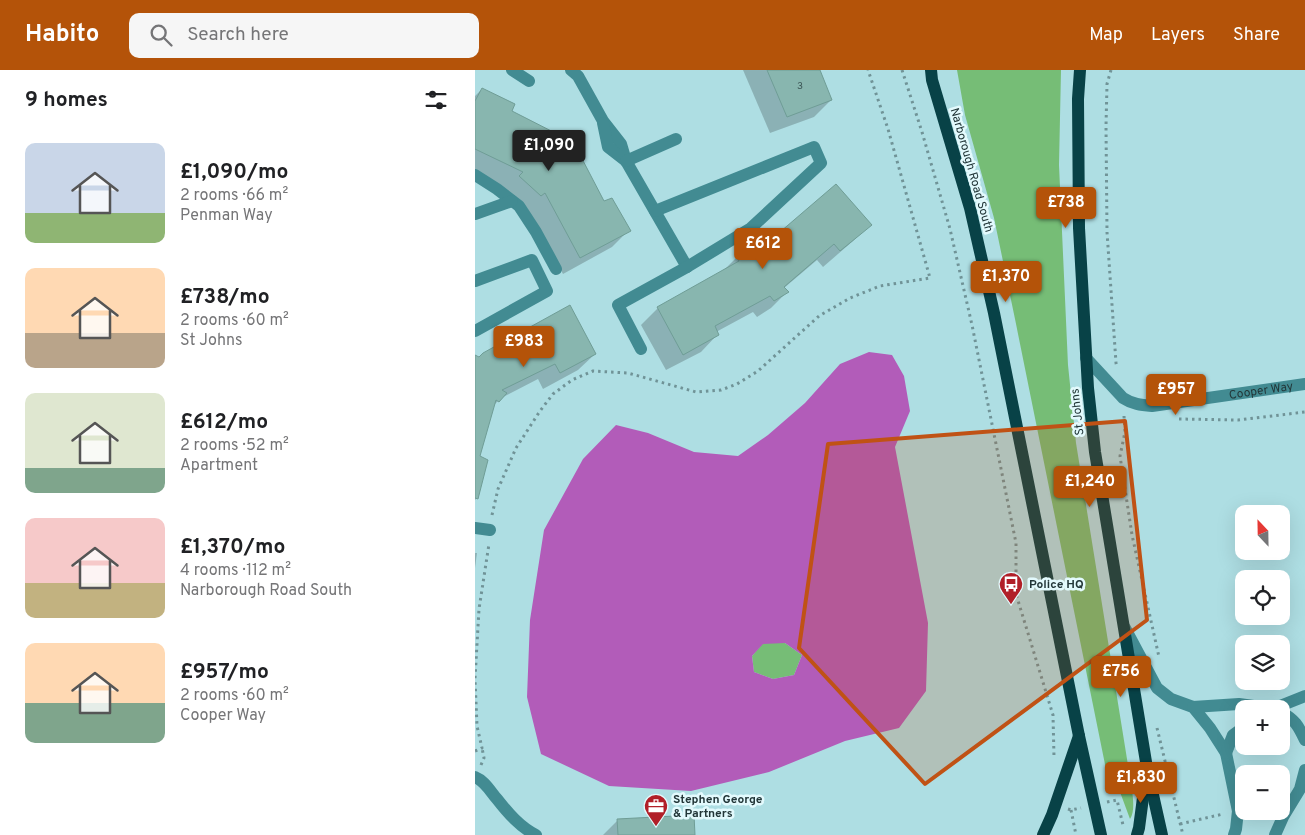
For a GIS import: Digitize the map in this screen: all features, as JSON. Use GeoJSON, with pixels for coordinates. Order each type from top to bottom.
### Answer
{"type":"FeatureCollection","features":[{"type":"Feature","properties":{"kind":"main road","name":"St Johns"},"geometry":{"type":"LineString","coordinates":[[1081,70],[1078,99],[1079,192],[1088,388],[1095,452],[1123,625],[1147,768],[1162,835]]}},
{"type":"Feature","properties":{"kind":"main road","name":"Narborough Road South"},"geometry":{"type":"LineString","coordinates":[[930,73],[970,208],[994,314],[1079,736],[1101,835]]}},
{"type":"Feature","properties":{"kind":"main road"},"geometry":{"type":"LineString","coordinates":[[1043,835],[1052,815],[1079,736]]}},
{"type":"Feature","properties":{"kind":"main road"},"geometry":{"type":"LineString","coordinates":[[1137,835],[1147,768]]}},
{"type":"Feature","properties":{"kind":"street"},"geometry":{"type":"LineString","coordinates":[[513,70],[529,81]]}},
{"type":"Feature","properties":{"kind":"street"},"geometry":{"type":"LineString","coordinates":[[579,72],[603,121],[608,147],[626,161],[687,267]]}},
{"type":"Feature","properties":{"kind":"street"},"geometry":{"type":"LineString","coordinates":[[626,161],[676,139]]}},
{"type":"Feature","properties":{"kind":"street"},"geometry":{"type":"LineString","coordinates":[[641,349],[618,305],[687,267],[751,228],[821,162],[814,147],[655,211]]}},
{"type":"Feature","properties":{"kind":"street"},"geometry":{"type":"LineString","coordinates":[[475,175],[519,206],[536,232],[556,270]]}},
{"type":"Feature","properties":{"kind":"street"},"geometry":{"type":"LineString","coordinates":[[475,214],[512,201]]}},
{"type":"Feature","properties":{"kind":"street"},"geometry":{"type":"LineString","coordinates":[[475,281],[532,260],[547,291],[475,331]]}},
{"type":"Feature","properties":{"kind":"street","name":"Cooper Way"},"geometry":{"type":"LineString","coordinates":[[1086,358],[1123,398],[1137,405],[1152,406],[1300,385]]}},
{"type":"Feature","properties":{"kind":"street"},"geometry":{"type":"LineString","coordinates":[[475,528],[490,530]]}},
{"type":"Feature","properties":{"kind":"street"},"geometry":{"type":"LineString","coordinates":[[1123,625],[1157,688],[1171,699],[1193,707],[1235,704]]}},
{"type":"Feature","properties":{"kind":"street"},"geometry":{"type":"LineString","coordinates":[[1290,702],[1305,696]]}},
{"type":"Feature","properties":{"kind":"street"},"geometry":{"type":"LineString","coordinates":[[1193,707],[1210,728],[1226,753],[1235,796]]}},
{"type":"Feature","properties":{"kind":"street"},"geometry":{"type":"LineString","coordinates":[[1290,717],[1305,740]]}},
{"type":"Feature","properties":{"kind":"street"},"geometry":{"type":"LineString","coordinates":[[1226,753],[1235,734]]}},
{"type":"Feature","properties":{"kind":"street"},"geometry":{"type":"LineString","coordinates":[[1275,835],[1283,817],[1300,790],[1305,770]]}},
{"type":"Feature","properties":{"kind":"street"},"geometry":{"type":"LineString","coordinates":[[475,776],[482,780],[507,812],[523,827],[536,835]]}},
{"type":"Feature","properties":{"kind":"street"},"geometry":{"type":"LineString","coordinates":[[1234,835],[1238,820]]}},
{"type":"Feature","properties":{"kind":"path"},"geometry":{"type":"LineString","coordinates":[[475,751],[482,748],[477,726],[475,679],[479,609],[497,489],[517,448],[553,394],[572,380],[593,371],[628,372],[696,392],[721,390],[737,384],[758,371],[819,316],[850,298],[880,286],[930,278],[888,129],[868,70]]}},
{"type":"Feature","properties":{"kind":"path"},"geometry":{"type":"LineString","coordinates":[[902,70],[923,132],[950,229],[972,325],[1016,543],[1016,594],[1053,715],[1055,764]]}},
{"type":"Feature","properties":{"kind":"path"},"geometry":{"type":"LineString","coordinates":[[1111,70],[1107,84],[1107,232],[1118,371]]}},
{"type":"Feature","properties":{"kind":"path"},"geometry":{"type":"LineString","coordinates":[[1123,398],[1125,432],[1120,456],[1131,535],[1161,666]]}},
{"type":"Feature","properties":{"kind":"path"},"geometry":{"type":"LineString","coordinates":[[1174,419],[1238,420],[1305,412]]}},
{"type":"Feature","properties":{"kind":"path"},"geometry":{"type":"LineString","coordinates":[[1124,415],[1133,416]]}},
{"type":"Feature","properties":{"kind":"path"},"geometry":{"type":"LineString","coordinates":[[1156,721],[1183,835]]}},
{"type":"Feature","properties":{"kind":"path"},"geometry":{"type":"LineString","coordinates":[[1071,810],[1076,835]]}},
{"type":"Feature","properties":{"kind":"path"},"geometry":{"type":"LineString","coordinates":[[1180,824],[1235,812]]}},
{"type":"Feature","properties":{"kind":"highlighted area"},"geometry":{"type":"Polygon","coordinates":[[[1125,421],[1147,620],[925,784],[799,648],[828,444],[1125,421]]]}},
{"type":"Feature","properties":{"kind":"green space"},"geometry":{"type":"Polygon","coordinates":[[[957,70],[1061,70],[1059,165],[1068,365],[1076,443],[1132,790],[1133,809],[1130,819],[1120,792],[1111,794],[994,218],[965,115],[957,70]]]}},
{"type":"Feature","properties":{"kind":"green space"},"geometry":{"type":"Polygon","coordinates":[[[763,643],[785,643],[802,655],[794,675],[773,679],[754,672],[752,656],[763,643]]]}},
{"type":"Feature","properties":{"kind":"shaded area"},"geometry":{"type":"Polygon","coordinates":[[[869,352],[892,355],[904,376],[910,411],[895,447],[928,623],[926,691],[899,728],[845,741],[769,772],[691,791],[609,786],[541,754],[527,697],[530,620],[544,530],[583,459],[616,425],[648,433],[694,452],[738,456],[768,435],[805,403],[840,364],[869,352]],[[785,643],[763,644],[752,656],[754,672],[773,679],[794,675],[802,655],[785,643]]]}},
{"type":"Feature","properties":{"kind":"building"},"geometry":{"type":"Polygon","coordinates":[[[767,70],[820,70],[832,100],[787,117],[767,70]]]}},
{"type":"Feature","properties":{"kind":"building"},"geometry":{"type":"Polygon","coordinates":[[[482,88],[515,104],[512,111],[565,138],[568,132],[582,146],[578,151],[604,201],[612,198],[631,231],[580,258],[545,193],[541,196],[519,176],[523,172],[475,149],[475,101],[482,88]]]}},
{"type":"Feature","properties":{"kind":"building"},"geometry":{"type":"Polygon","coordinates":[[[836,184],[872,225],[840,251],[834,244],[784,287],[789,292],[774,301],[770,296],[715,326],[719,335],[683,355],[657,307],[739,261],[736,256],[762,239],[766,244],[836,184]]]}},
{"type":"Feature","properties":{"kind":"building"},"geometry":{"type":"Polygon","coordinates":[[[570,305],[596,354],[560,373],[555,364],[502,390],[507,393],[499,402],[496,400],[480,456],[488,460],[478,499],[475,498],[475,355],[479,357],[570,305]]]}},
{"type":"Feature","properties":{"kind":"building","name":"Stephen George & Partners"},"geometry":{"type":"Polygon","coordinates":[[[694,815],[695,835],[618,835],[617,819],[694,815]]]}},
{"type":"Feature","properties":{"kind":"place","name":"Police HQ"},"geometry":{"type":"Point","coordinates":[1011,605]}},
{"type":"Feature","properties":{"kind":"place","name":"Stephen George & Partners"},"geometry":{"type":"Point","coordinates":[656,827]}}]}
